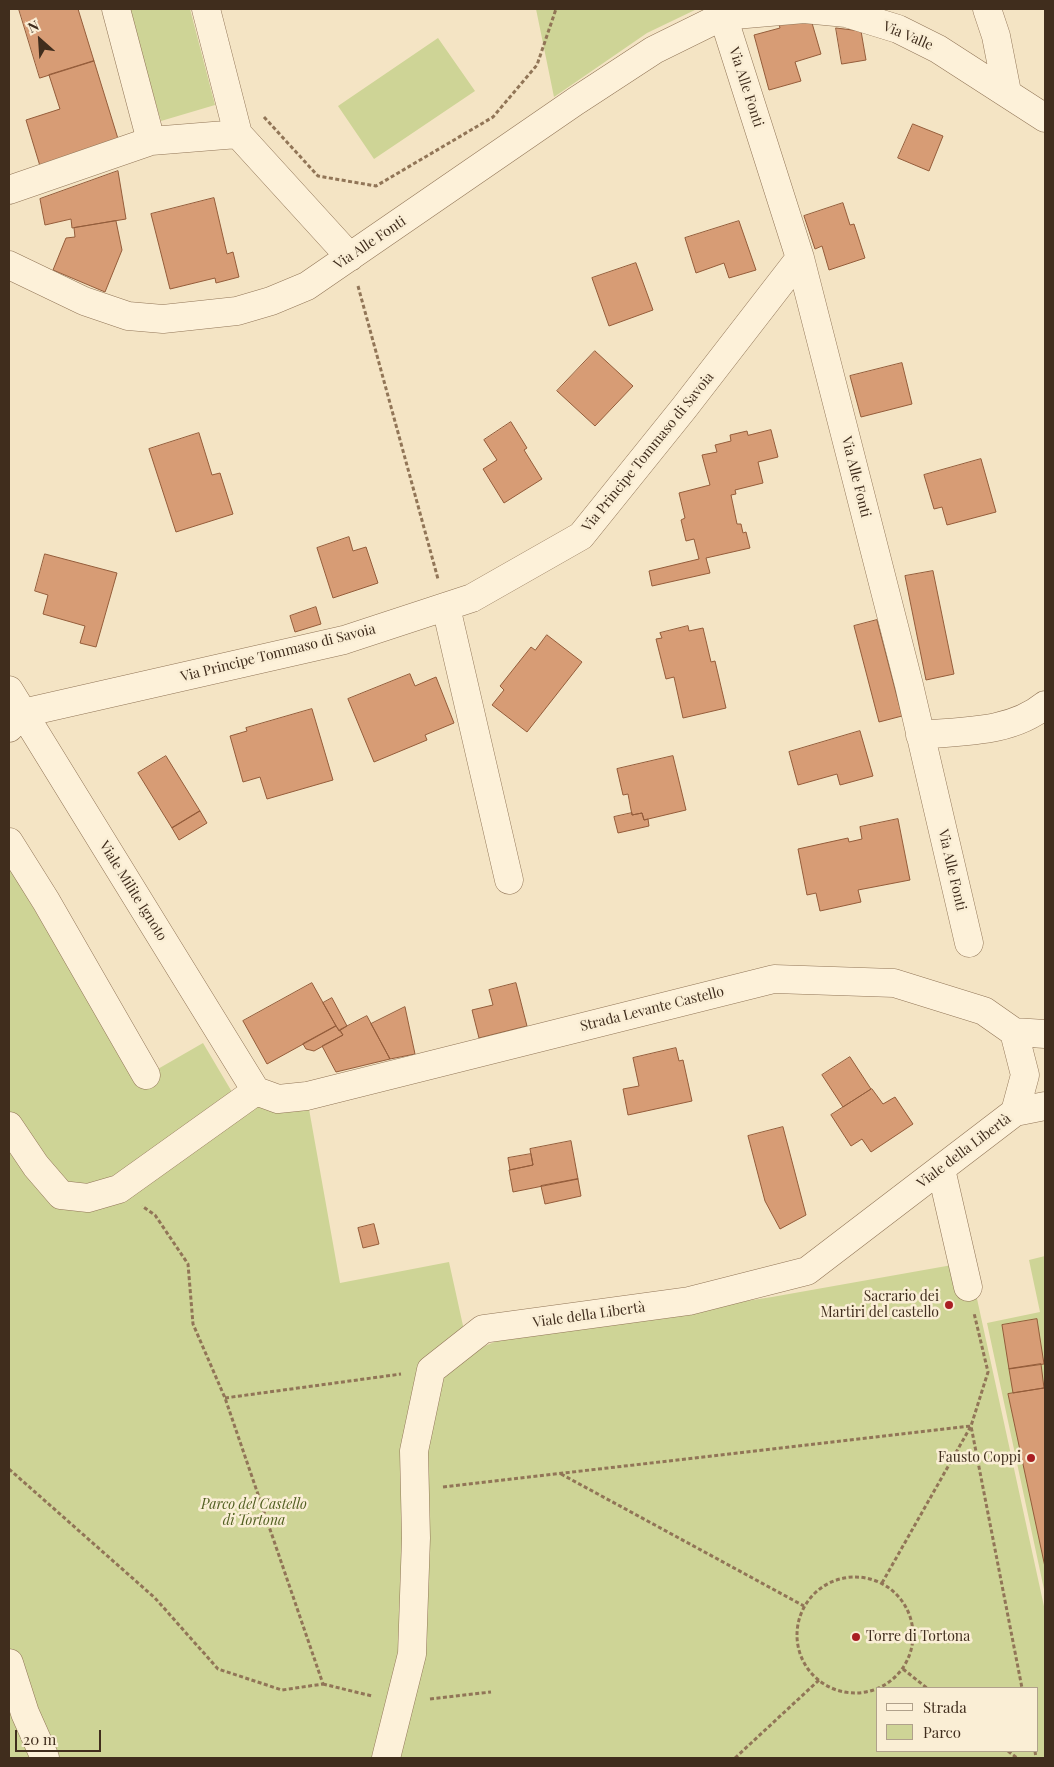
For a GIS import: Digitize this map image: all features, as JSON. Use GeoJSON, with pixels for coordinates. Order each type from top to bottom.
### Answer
{"type":"FeatureCollection","features":[{"type":"Feature","properties":{"kind":"street"},"geometry":{"type":"LineString","coordinates":[[116,9],[152,141]]}},
{"type":"Feature","properties":{"kind":"street"},"geometry":{"type":"LineString","coordinates":[[206,9],[238,134],[350,257]]}},
{"type":"Feature","properties":{"kind":"street","name":"Via Valle"},"geometry":{"type":"LineString","coordinates":[[723,16],[804,9],[846,13],[898,30],[938,49],[1045,118]]}},
{"type":"Feature","properties":{"kind":"street"},"geometry":{"type":"LineString","coordinates":[[987,9],[996,36],[1007,92]]}},
{"type":"Feature","properties":{"kind":"street","name":"Via Alle Fonti"},"geometry":{"type":"LineString","coordinates":[[9,265],[84,301],[128,316],[163,319],[237,311],[271,301],[307,286],[576,101],[654,50],[723,16],[800,258],[920,735],[969,943]]}},
{"type":"Feature","properties":{"kind":"street"},"geometry":{"type":"LineString","coordinates":[[9,190],[152,141],[238,134]]}},
{"type":"Feature","properties":{"kind":"street","name":"Via Principe Tommaso di Savoia"},"geometry":{"type":"LineString","coordinates":[[14,710],[344,640],[472,598],[581,536],[684,408],[800,258]]}},
{"type":"Feature","properties":{"kind":"street"},"geometry":{"type":"LineString","coordinates":[[446,607],[509,880]]}},
{"type":"Feature","properties":{"kind":"street"},"geometry":{"type":"LineString","coordinates":[[920,735],[991,728],[1013,722],[1039,710],[1045,705]]}},
{"type":"Feature","properties":{"kind":"street","name":"Viale Milite Ignoto"},"geometry":{"type":"LineString","coordinates":[[14,710],[256,1091]]}},
{"type":"Feature","properties":{"kind":"street"},"geometry":{"type":"LineString","coordinates":[[9,842],[146,1075]]}},
{"type":"Feature","properties":{"kind":"street","name":"Strada Levante Castello"},"geometry":{"type":"LineString","coordinates":[[256,1091],[278,1099],[307,1096],[774,979],[894,983],[984,1011],[1014,1032]]}},
{"type":"Feature","properties":{"kind":"street"},"geometry":{"type":"LineString","coordinates":[[1014,1032],[1045,1034]]}},
{"type":"Feature","properties":{"kind":"street","name":"Viale della Libertà"},"geometry":{"type":"LineString","coordinates":[[431,1370],[483,1329],[689,1301],[807,1271],[1015,1112],[1026,1075],[1014,1032]]}},
{"type":"Feature","properties":{"kind":"street"},"geometry":{"type":"LineString","coordinates":[[9,1126],[36,1166],[61,1195],[88,1198],[119,1189],[256,1091]]}},
{"type":"Feature","properties":{"kind":"street"},"geometry":{"type":"LineString","coordinates":[[1015,1112],[1045,1106]]}},
{"type":"Feature","properties":{"kind":"street"},"geometry":{"type":"LineString","coordinates":[[941,1169],[968,1287]]}},
{"type":"Feature","properties":{"kind":"street"},"geometry":{"type":"LineString","coordinates":[[386,1758],[412,1654],[416,1538],[414,1451],[431,1370]]}},
{"type":"Feature","properties":{"kind":"street"},"geometry":{"type":"LineString","coordinates":[[9,1663],[25,1714],[45,1758]]}},
{"type":"Feature","properties":{"kind":"path"},"geometry":{"type":"LineString","coordinates":[[261,108],[264,117],[318,176],[376,186],[493,117],[537,65],[556,9]]}},
{"type":"Feature","properties":{"kind":"path"},"geometry":{"type":"LineString","coordinates":[[350,257],[446,607]]}},
{"type":"Feature","properties":{"kind":"path"},"geometry":{"type":"LineString","coordinates":[[119,1189],[155,1215],[188,1264],[193,1324],[225,1398],[324,1684]]}},
{"type":"Feature","properties":{"kind":"path"},"geometry":{"type":"LineString","coordinates":[[882,1583],[971,1426],[988,1372],[968,1287]]}},
{"type":"Feature","properties":{"kind":"path"},"geometry":{"type":"LineString","coordinates":[[225,1398],[431,1370]]}},
{"type":"Feature","properties":{"kind":"path"},"geometry":{"type":"LineString","coordinates":[[415,1490],[971,1426]]}},
{"type":"Feature","properties":{"kind":"path"},"geometry":{"type":"LineString","coordinates":[[971,1426],[1022,1687]]}},
{"type":"Feature","properties":{"kind":"path"},"geometry":{"type":"LineString","coordinates":[[9,1470],[155,1598],[218,1669],[282,1690],[324,1684],[399,1703],[491,1692]]}},
{"type":"Feature","properties":{"kind":"path"},"geometry":{"type":"LineString","coordinates":[[562,1474],[804,1606]]}},
{"type":"Feature","properties":{"kind":"path"},"geometry":{"type":"LineString","coordinates":[[876,1688],[854,1693],[835,1690],[819,1680],[808,1668],[800,1654],[797,1638],[798,1622],[804,1606],[815,1592],[830,1582],[847,1577],[865,1577],[882,1583],[896,1592],[906,1606],[912,1621],[914,1638],[910,1654],[903,1669],[889,1682],[879,1687]]}},
{"type":"Feature","properties":{"kind":"path"},"geometry":{"type":"LineString","coordinates":[[903,1669],[926,1687]]}},
{"type":"Feature","properties":{"kind":"path"},"geometry":{"type":"LineString","coordinates":[[735,1758],[819,1680]]}},
{"type":"Feature","properties":{"kind":"green space"},"geometry":{"type":"Polygon","coordinates":[[[128,9],[190,9],[215,105],[161,121],[128,9]]]}},
{"type":"Feature","properties":{"kind":"green space"},"geometry":{"type":"Polygon","coordinates":[[[536,9],[697,9],[647,33],[554,97],[536,9]]]}},
{"type":"Feature","properties":{"kind":"green space"},"geometry":{"type":"Polygon","coordinates":[[[438,38],[475,91],[374,159],[338,106],[438,38]]]}},
{"type":"Feature","properties":{"kind":"green space","name":"Parco del Castello di Tortona"},"geometry":{"type":"Polygon","coordinates":[[[9,867],[137,1081],[203,1043],[232,1092],[309,1109],[340,1283],[449,1262],[469,1353],[501,1339],[772,1297],[969,1262],[1045,1611],[1045,1758],[9,1758],[9,867]]]}},
{"type":"Feature","properties":{"kind":"green space","name":"Fausto Coppi"},"geometry":{"type":"Polygon","coordinates":[[[1045,1256],[1045,1594],[987,1323],[1040,1312],[1029,1260],[1045,1256]]]}},
{"type":"Feature","properties":{"kind":"building"},"geometry":{"type":"Polygon","coordinates":[[[19,9],[78,9],[94,61],[40,78],[19,9]]]}},
{"type":"Feature","properties":{"kind":"building"},"geometry":{"type":"Polygon","coordinates":[[[812,23],[821,54],[795,62],[801,81],[769,90],[754,35],[780,28],[779,24],[812,23]]]}},
{"type":"Feature","properties":{"kind":"building"},"geometry":{"type":"Polygon","coordinates":[[[836,28],[861,31],[866,60],[842,64],[836,28]]]}},
{"type":"Feature","properties":{"kind":"building"},"geometry":{"type":"Polygon","coordinates":[[[94,61],[119,142],[40,166],[26,120],[60,109],[49,75],[94,61]]]}},
{"type":"Feature","properties":{"kind":"building"},"geometry":{"type":"Polygon","coordinates":[[[913,124],[943,136],[929,171],[898,158],[913,124]]]}},
{"type":"Feature","properties":{"kind":"building"},"geometry":{"type":"Polygon","coordinates":[[[118,171],[126,219],[72,228],[71,219],[45,225],[40,199],[118,171]]]}},
{"type":"Feature","properties":{"kind":"building"},"geometry":{"type":"Polygon","coordinates":[[[214,198],[227,254],[233,252],[239,277],[216,283],[215,278],[170,289],[151,214],[214,198]]]}},
{"type":"Feature","properties":{"kind":"building"},"geometry":{"type":"Polygon","coordinates":[[[843,203],[850,225],[854,224],[865,258],[829,270],[822,246],[815,249],[804,216],[843,203]]]}},
{"type":"Feature","properties":{"kind":"building"},"geometry":{"type":"Polygon","coordinates":[[[116,221],[122,250],[105,292],[53,270],[66,238],[75,237],[74,228],[116,221]]]}},
{"type":"Feature","properties":{"kind":"building"},"geometry":{"type":"Polygon","coordinates":[[[739,221],[756,270],[729,278],[724,263],[696,273],[685,238],[739,221]]]}},
{"type":"Feature","properties":{"kind":"building"},"geometry":{"type":"Polygon","coordinates":[[[636,263],[653,310],[609,326],[592,278],[636,263]]]}},
{"type":"Feature","properties":{"kind":"building"},"geometry":{"type":"Polygon","coordinates":[[[595,351],[633,386],[595,426],[557,391],[595,351]]]}},
{"type":"Feature","properties":{"kind":"building"},"geometry":{"type":"Polygon","coordinates":[[[902,363],[912,404],[861,417],[850,376],[902,363]]]}},
{"type":"Feature","properties":{"kind":"building"},"geometry":{"type":"Polygon","coordinates":[[[511,422],[527,448],[524,450],[542,479],[504,503],[483,469],[497,460],[484,440],[511,422]]]}},
{"type":"Feature","properties":{"kind":"building"},"geometry":{"type":"Polygon","coordinates":[[[771,430],[778,457],[758,462],[763,483],[735,490],[736,494],[731,495],[737,524],[741,524],[743,533],[746,532],[750,548],[706,558],[710,573],[652,586],[649,571],[699,559],[694,539],[686,541],[681,520],[685,518],[679,493],[710,485],[702,455],[717,452],[715,445],[731,441],[730,435],[747,431],[748,435],[771,430]]]}},
{"type":"Feature","properties":{"kind":"building"},"geometry":{"type":"Polygon","coordinates":[[[199,433],[212,475],[220,473],[233,514],[176,532],[149,449],[199,433]]]}},
{"type":"Feature","properties":{"kind":"building"},"geometry":{"type":"Polygon","coordinates":[[[981,459],[996,512],[947,525],[942,507],[934,509],[924,475],[981,459]]]}},
{"type":"Feature","properties":{"kind":"building"},"geometry":{"type":"Polygon","coordinates":[[[349,537],[353,551],[366,547],[378,583],[333,598],[317,548],[349,537]]]}},
{"type":"Feature","properties":{"kind":"building"},"geometry":{"type":"Polygon","coordinates":[[[45,554],[117,573],[96,647],[80,643],[85,626],[43,614],[48,595],[35,591],[45,554]]]}},
{"type":"Feature","properties":{"kind":"building"},"geometry":{"type":"Polygon","coordinates":[[[933,571],[954,674],[926,680],[905,576],[933,571]]]}},
{"type":"Feature","properties":{"kind":"building"},"geometry":{"type":"Polygon","coordinates":[[[316,607],[321,624],[295,632],[290,616],[316,607]]]}},
{"type":"Feature","properties":{"kind":"building"},"geometry":{"type":"Polygon","coordinates":[[[877,620],[902,716],[879,722],[854,626],[877,620]]]}},
{"type":"Feature","properties":{"kind":"building"},"geometry":{"type":"Polygon","coordinates":[[[688,626],[689,631],[703,628],[711,662],[715,661],[726,708],[683,718],[674,677],[666,679],[656,639],[662,638],[660,633],[688,626]]]}},
{"type":"Feature","properties":{"kind":"building"},"geometry":{"type":"Polygon","coordinates":[[[547,635],[582,662],[527,732],[492,705],[504,690],[500,686],[531,647],[535,650],[547,635]]]}},
{"type":"Feature","properties":{"kind":"building"},"geometry":{"type":"Polygon","coordinates":[[[410,674],[415,686],[436,677],[454,723],[425,735],[427,740],[374,762],[348,699],[410,674]]]}},
{"type":"Feature","properties":{"kind":"building"},"geometry":{"type":"Polygon","coordinates":[[[312,709],[333,780],[267,799],[260,777],[243,782],[230,736],[247,731],[246,728],[312,709]]]}},
{"type":"Feature","properties":{"kind":"building"},"geometry":{"type":"Polygon","coordinates":[[[860,731],[873,776],[840,785],[837,774],[798,785],[789,752],[860,731]]]}},
{"type":"Feature","properties":{"kind":"building"},"geometry":{"type":"Polygon","coordinates":[[[166,756],[200,811],[172,828],[138,773],[166,756]]]}},
{"type":"Feature","properties":{"kind":"building"},"geometry":{"type":"Polygon","coordinates":[[[673,756],[686,810],[644,820],[642,813],[632,815],[628,794],[623,795],[617,769],[673,756]]]}},
{"type":"Feature","properties":{"kind":"building"},"geometry":{"type":"Polygon","coordinates":[[[200,811],[207,823],[179,840],[172,828],[200,811]]]}},
{"type":"Feature","properties":{"kind":"building"},"geometry":{"type":"Polygon","coordinates":[[[632,813],[632,815],[642,813],[644,820],[648,819],[649,826],[618,833],[614,817],[632,813]]]}},
{"type":"Feature","properties":{"kind":"building"},"geometry":{"type":"Polygon","coordinates":[[[898,819],[910,880],[858,890],[861,902],[820,911],[816,893],[807,895],[798,849],[848,838],[849,842],[862,839],[860,827],[898,819]]]}},
{"type":"Feature","properties":{"kind":"building"},"geometry":{"type":"Polygon","coordinates":[[[312,983],[336,1026],[267,1064],[243,1021],[312,983]]]}},
{"type":"Feature","properties":{"kind":"building"},"geometry":{"type":"Polygon","coordinates":[[[516,983],[527,1026],[479,1038],[472,1010],[493,1005],[489,990],[516,983]]]}},
{"type":"Feature","properties":{"kind":"building"},"geometry":{"type":"Polygon","coordinates":[[[332,998],[347,1026],[339,1031],[323,1003],[332,998]]]}},
{"type":"Feature","properties":{"kind":"building"},"geometry":{"type":"Polygon","coordinates":[[[405,1007],[415,1054],[390,1059],[371,1024],[405,1007]]]}},
{"type":"Feature","properties":{"kind":"building"},"geometry":{"type":"Polygon","coordinates":[[[367,1016],[390,1059],[336,1072],[322,1046],[343,1035],[340,1030],[367,1016]]]}},
{"type":"Feature","properties":{"kind":"building"},"geometry":{"type":"Polygon","coordinates":[[[336,1026],[343,1035],[314,1051],[306,1049],[303,1044],[336,1026]]]}},
{"type":"Feature","properties":{"kind":"building"},"geometry":{"type":"Polygon","coordinates":[[[676,1048],[679,1061],[683,1060],[692,1101],[628,1115],[623,1089],[639,1086],[633,1058],[676,1048]]]}},
{"type":"Feature","properties":{"kind":"building"},"geometry":{"type":"Polygon","coordinates":[[[850,1057],[871,1089],[843,1107],[822,1075],[850,1057]]]}},
{"type":"Feature","properties":{"kind":"building"},"geometry":{"type":"Polygon","coordinates":[[[872,1089],[883,1104],[895,1097],[913,1124],[871,1152],[862,1139],[851,1146],[831,1115],[872,1089]]]}},
{"type":"Feature","properties":{"kind":"building"},"geometry":{"type":"Polygon","coordinates":[[[783,1127],[806,1215],[780,1229],[765,1201],[748,1136],[783,1127]]]}},
{"type":"Feature","properties":{"kind":"building"},"geometry":{"type":"Polygon","coordinates":[[[571,1141],[578,1179],[513,1192],[509,1170],[533,1165],[530,1149],[571,1141]]]}},
{"type":"Feature","properties":{"kind":"building"},"geometry":{"type":"Polygon","coordinates":[[[531,1154],[533,1165],[510,1170],[508,1158],[531,1154]]]}},
{"type":"Feature","properties":{"kind":"building"},"geometry":{"type":"Polygon","coordinates":[[[578,1179],[581,1196],[545,1204],[541,1186],[578,1179]]]}},
{"type":"Feature","properties":{"kind":"building"},"geometry":{"type":"Polygon","coordinates":[[[374,1224],[379,1244],[363,1248],[358,1228],[374,1224]]]}},
{"type":"Feature","properties":{"kind":"building"},"geometry":{"type":"Polygon","coordinates":[[[1037,1319],[1044,1364],[1009,1369],[1002,1325],[1037,1319]]]}},
{"type":"Feature","properties":{"kind":"building"},"geometry":{"type":"Polygon","coordinates":[[[1041,1364],[1044,1388],[1013,1393],[1009,1369],[1041,1364]]]}},
{"type":"Feature","properties":{"kind":"building"},"geometry":{"type":"Polygon","coordinates":[[[1045,1388],[1045,1567],[1008,1394],[1045,1388]]]}},
{"type":"Feature","properties":{"kind":"place","name":"Sacrario dei Martiri del castello"},"geometry":{"type":"Point","coordinates":[949,1305]}},
{"type":"Feature","properties":{"kind":"place","name":"Fausto Coppi"},"geometry":{"type":"Point","coordinates":[1031,1458]}},
{"type":"Feature","properties":{"kind":"place","name":"Torre di Tortona"},"geometry":{"type":"Point","coordinates":[856,1637]}}]}
